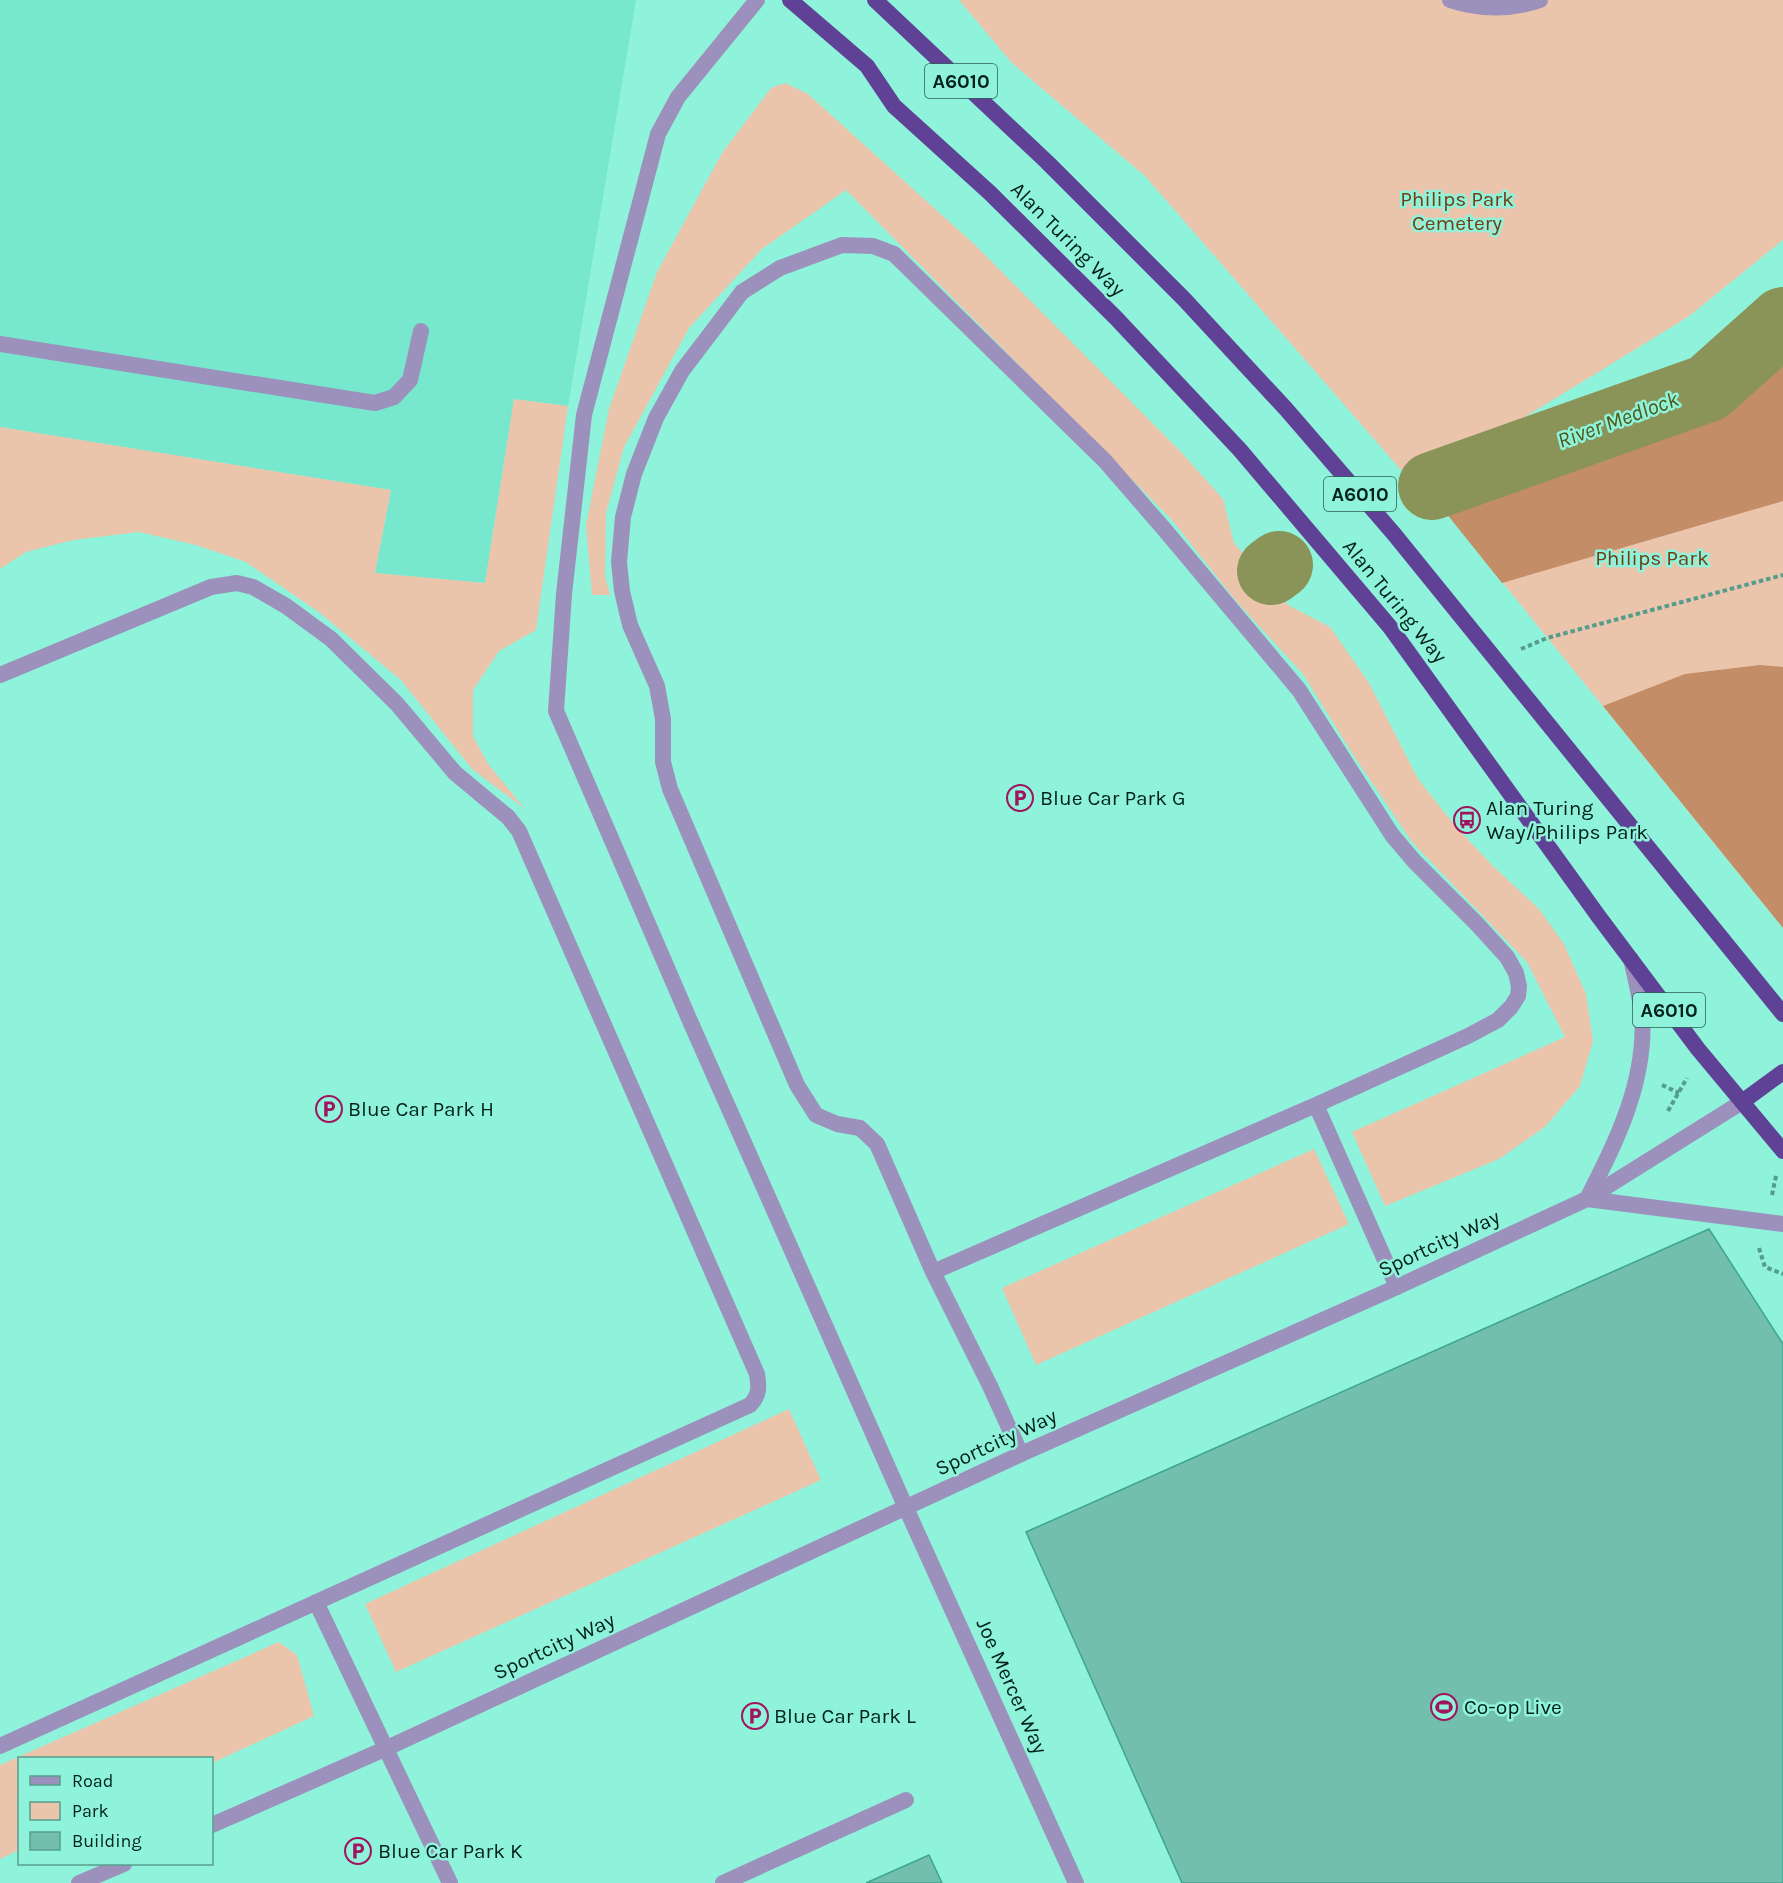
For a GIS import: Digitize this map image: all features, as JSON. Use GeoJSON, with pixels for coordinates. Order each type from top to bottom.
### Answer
{"type":"FeatureCollection","features":[{"type":"Feature","properties":{"kind":"highway","name":"Alan Turing Way"},"geometry":{"type":"LineString","coordinates":[[790,0],[867,66],[894,106],[990,193],[1116,318],[1240,450],[1390,627],[1631,959],[1698,1048],[1783,1151]]}},
{"type":"Feature","properties":{"kind":"highway","name":"Alan Turing Way"},"geometry":{"type":"LineString","coordinates":[[875,0],[1047,162],[1184,299],[1286,409],[1394,534],[1492,658],[1783,1014]]}},
{"type":"Feature","properties":{"kind":"highway","name":"Sportcity Way"},"geometry":{"type":"LineString","coordinates":[[1742,1102],[1783,1072]]}},
{"type":"Feature","properties":{"kind":"street","name":"Joe Mercer Way"},"geometry":{"type":"LineString","coordinates":[[757,0],[678,97],[658,134],[584,416],[564,594],[556,711],[690,1021],[906,1508],[1076,1883]]}},
{"type":"Feature","properties":{"kind":"street"},"geometry":{"type":"LineString","coordinates":[[1450,0],[1494,8],[1529,4],[1540,0]]}},
{"type":"Feature","properties":{"kind":"street"},"geometry":{"type":"LineString","coordinates":[[933,1272],[1468,1036],[1498,1020],[1518,996],[1519,986],[1516,973],[1507,957],[1414,861],[1392,835],[1299,690],[1105,461],[894,254],[873,246],[842,244],[780,268],[742,292],[682,371],[656,418],[634,474],[623,517],[619,562],[622,591],[630,625],[657,686],[663,719],[663,762],[670,789],[797,1085],[816,1115],[837,1124],[860,1128],[877,1144],[933,1272],[1021,1454]]}},
{"type":"Feature","properties":{"kind":"street"},"geometry":{"type":"LineString","coordinates":[[0,344],[375,403],[394,397],[410,380],[421,331]]}},
{"type":"Feature","properties":{"kind":"street"},"geometry":{"type":"LineString","coordinates":[[0,675],[211,587],[237,584],[253,587],[286,606],[331,639],[397,704],[455,773],[508,817],[519,831],[757,1374],[759,1385],[758,1394],[750,1405],[0,1746]]}},
{"type":"Feature","properties":{"kind":"street"},"geometry":{"type":"LineString","coordinates":[[1631,959],[1642,1014],[1641,1053],[1634,1089],[1618,1138],[1587,1199],[1783,1224]]}},
{"type":"Feature","properties":{"kind":"street","name":"Sportcity Way"},"geometry":{"type":"LineString","coordinates":[[213,1825],[387,1748],[1021,1454],[1397,1287],[1587,1199],[1742,1102]]}},
{"type":"Feature","properties":{"kind":"street"},"geometry":{"type":"LineString","coordinates":[[1316,1105],[1397,1287]]}},
{"type":"Feature","properties":{"kind":"street"},"geometry":{"type":"LineString","coordinates":[[316,1602],[450,1883]]}},
{"type":"Feature","properties":{"kind":"street"},"geometry":{"type":"LineString","coordinates":[[723,1883],[906,1800]]}},
{"type":"Feature","properties":{"kind":"street"},"geometry":{"type":"LineString","coordinates":[[80,1883],[120,1865]]}},
{"type":"Feature","properties":{"kind":"path"},"geometry":{"type":"LineString","coordinates":[[1492,658],[1547,638],[1783,575]]}},
{"type":"Feature","properties":{"kind":"path"},"geometry":{"type":"LineString","coordinates":[[1668,1111],[1692,1069]]}},
{"type":"Feature","properties":{"kind":"path"},"geometry":{"type":"LineString","coordinates":[[1659,1084],[1679,1093]]}},
{"type":"Feature","properties":{"kind":"shaded area"},"geometry":{"type":"Polygon","coordinates":[[[0,0],[636,0],[568,406],[514,399],[485,583],[375,573],[391,490],[0,427],[0,0]]]}},
{"type":"Feature","properties":{"kind":"shaded area"},"geometry":{"type":"Polygon","coordinates":[[[1783,332],[1783,501],[1502,583],[1434,498],[1713,396],[1783,332]]]}},
{"type":"Feature","properties":{"kind":"shaded area"},"geometry":{"type":"Polygon","coordinates":[[[1760,665],[1783,667],[1783,928],[1603,706],[1685,674],[1760,665]]]}},
{"type":"Feature","properties":{"kind":"green space","name":"Philips Park Cemetery"},"geometry":{"type":"Polygon","coordinates":[[[959,0],[1783,0],[1783,240],[1688,317],[1414,485],[1145,176],[1012,63],[959,0]]]}},
{"type":"Feature","properties":{"kind":"green space"},"geometry":{"type":"Polygon","coordinates":[[[785,83],[808,94],[975,245],[1181,452],[1223,499],[1234,543],[1288,605],[1330,627],[1369,683],[1418,779],[1456,827],[1539,909],[1564,944],[1586,994],[1593,1041],[1580,1086],[1545,1127],[1499,1159],[1385,1206],[1352,1132],[1565,1037],[1527,962],[1412,842],[1352,753],[1303,674],[1236,601],[1172,520],[846,190],[762,249],[689,328],[624,447],[606,513],[605,576],[610,595],[592,595],[586,525],[609,409],[657,272],[722,153],[771,88],[785,83]]]}},
{"type":"Feature","properties":{"kind":"green space","name":"Philips Park"},"geometry":{"type":"Polygon","coordinates":[[[1783,332],[1783,928],[1434,498],[1713,396],[1783,332]]]}},
{"type":"Feature","properties":{"kind":"green space"},"geometry":{"type":"Polygon","coordinates":[[[514,399],[568,406],[536,630],[499,651],[473,690],[473,736],[488,764],[525,809],[472,769],[401,680],[320,613],[246,562],[196,545],[139,532],[73,540],[26,552],[0,569],[0,427],[391,490],[375,573],[485,583],[514,399]]]}},
{"type":"Feature","properties":{"kind":"green space"},"geometry":{"type":"Polygon","coordinates":[[[1314,1149],[1349,1224],[1036,1365],[1002,1288],[1314,1149]]]}},
{"type":"Feature","properties":{"kind":"green space"},"geometry":{"type":"Polygon","coordinates":[[[789,1409],[821,1480],[396,1672],[365,1604],[789,1409]]]}},
{"type":"Feature","properties":{"kind":"green space"},"geometry":{"type":"Polygon","coordinates":[[[279,1642],[297,1655],[314,1716],[213,1763],[213,1757],[18,1757],[279,1642]]]}},
{"type":"Feature","properties":{"kind":"green space"},"geometry":{"type":"Polygon","coordinates":[[[18,1757],[18,1850],[0,1859],[0,1765],[18,1757]]]}},
{"type":"Feature","properties":{"kind":"building","name":"Co-op Live"},"geometry":{"type":"Polygon","coordinates":[[[1709,1229],[1783,1344],[1783,1883],[1182,1883],[1026,1532],[1709,1229]]]}},
{"type":"Feature","properties":{"kind":"building"},"geometry":{"type":"Polygon","coordinates":[[[929,1855],[942,1883],[866,1883],[929,1855]]]}},
{"type":"Feature","properties":{"kind":"waterway","name":"River Medlock"},"geometry":{"type":"LineString","coordinates":[[1432,486],[1708,388],[1783,321]]}},
{"type":"Feature","properties":{"kind":"waterway","name":"River Medlock"},"geometry":{"type":"LineString","coordinates":[[1271,571],[1279,565]]}},
{"type":"Feature","properties":{"kind":"place","name":"Blue Car Park G"},"geometry":{"type":"Point","coordinates":[1020,798]}},
{"type":"Feature","properties":{"kind":"place","name":"Alan Turing Way/Philips Park"},"geometry":{"type":"Point","coordinates":[1467,820]}},
{"type":"Feature","properties":{"kind":"place","name":"Blue Car Park H"},"geometry":{"type":"Point","coordinates":[329,1109]}},
{"type":"Feature","properties":{"kind":"place","name":"Co-op Live"},"geometry":{"type":"Point","coordinates":[1444,1707]}},
{"type":"Feature","properties":{"kind":"place","name":"Blue Car Park L"},"geometry":{"type":"Point","coordinates":[755,1716]}},
{"type":"Feature","properties":{"kind":"place","name":"Blue Car Park K"},"geometry":{"type":"Point","coordinates":[358,1851]}}]}
